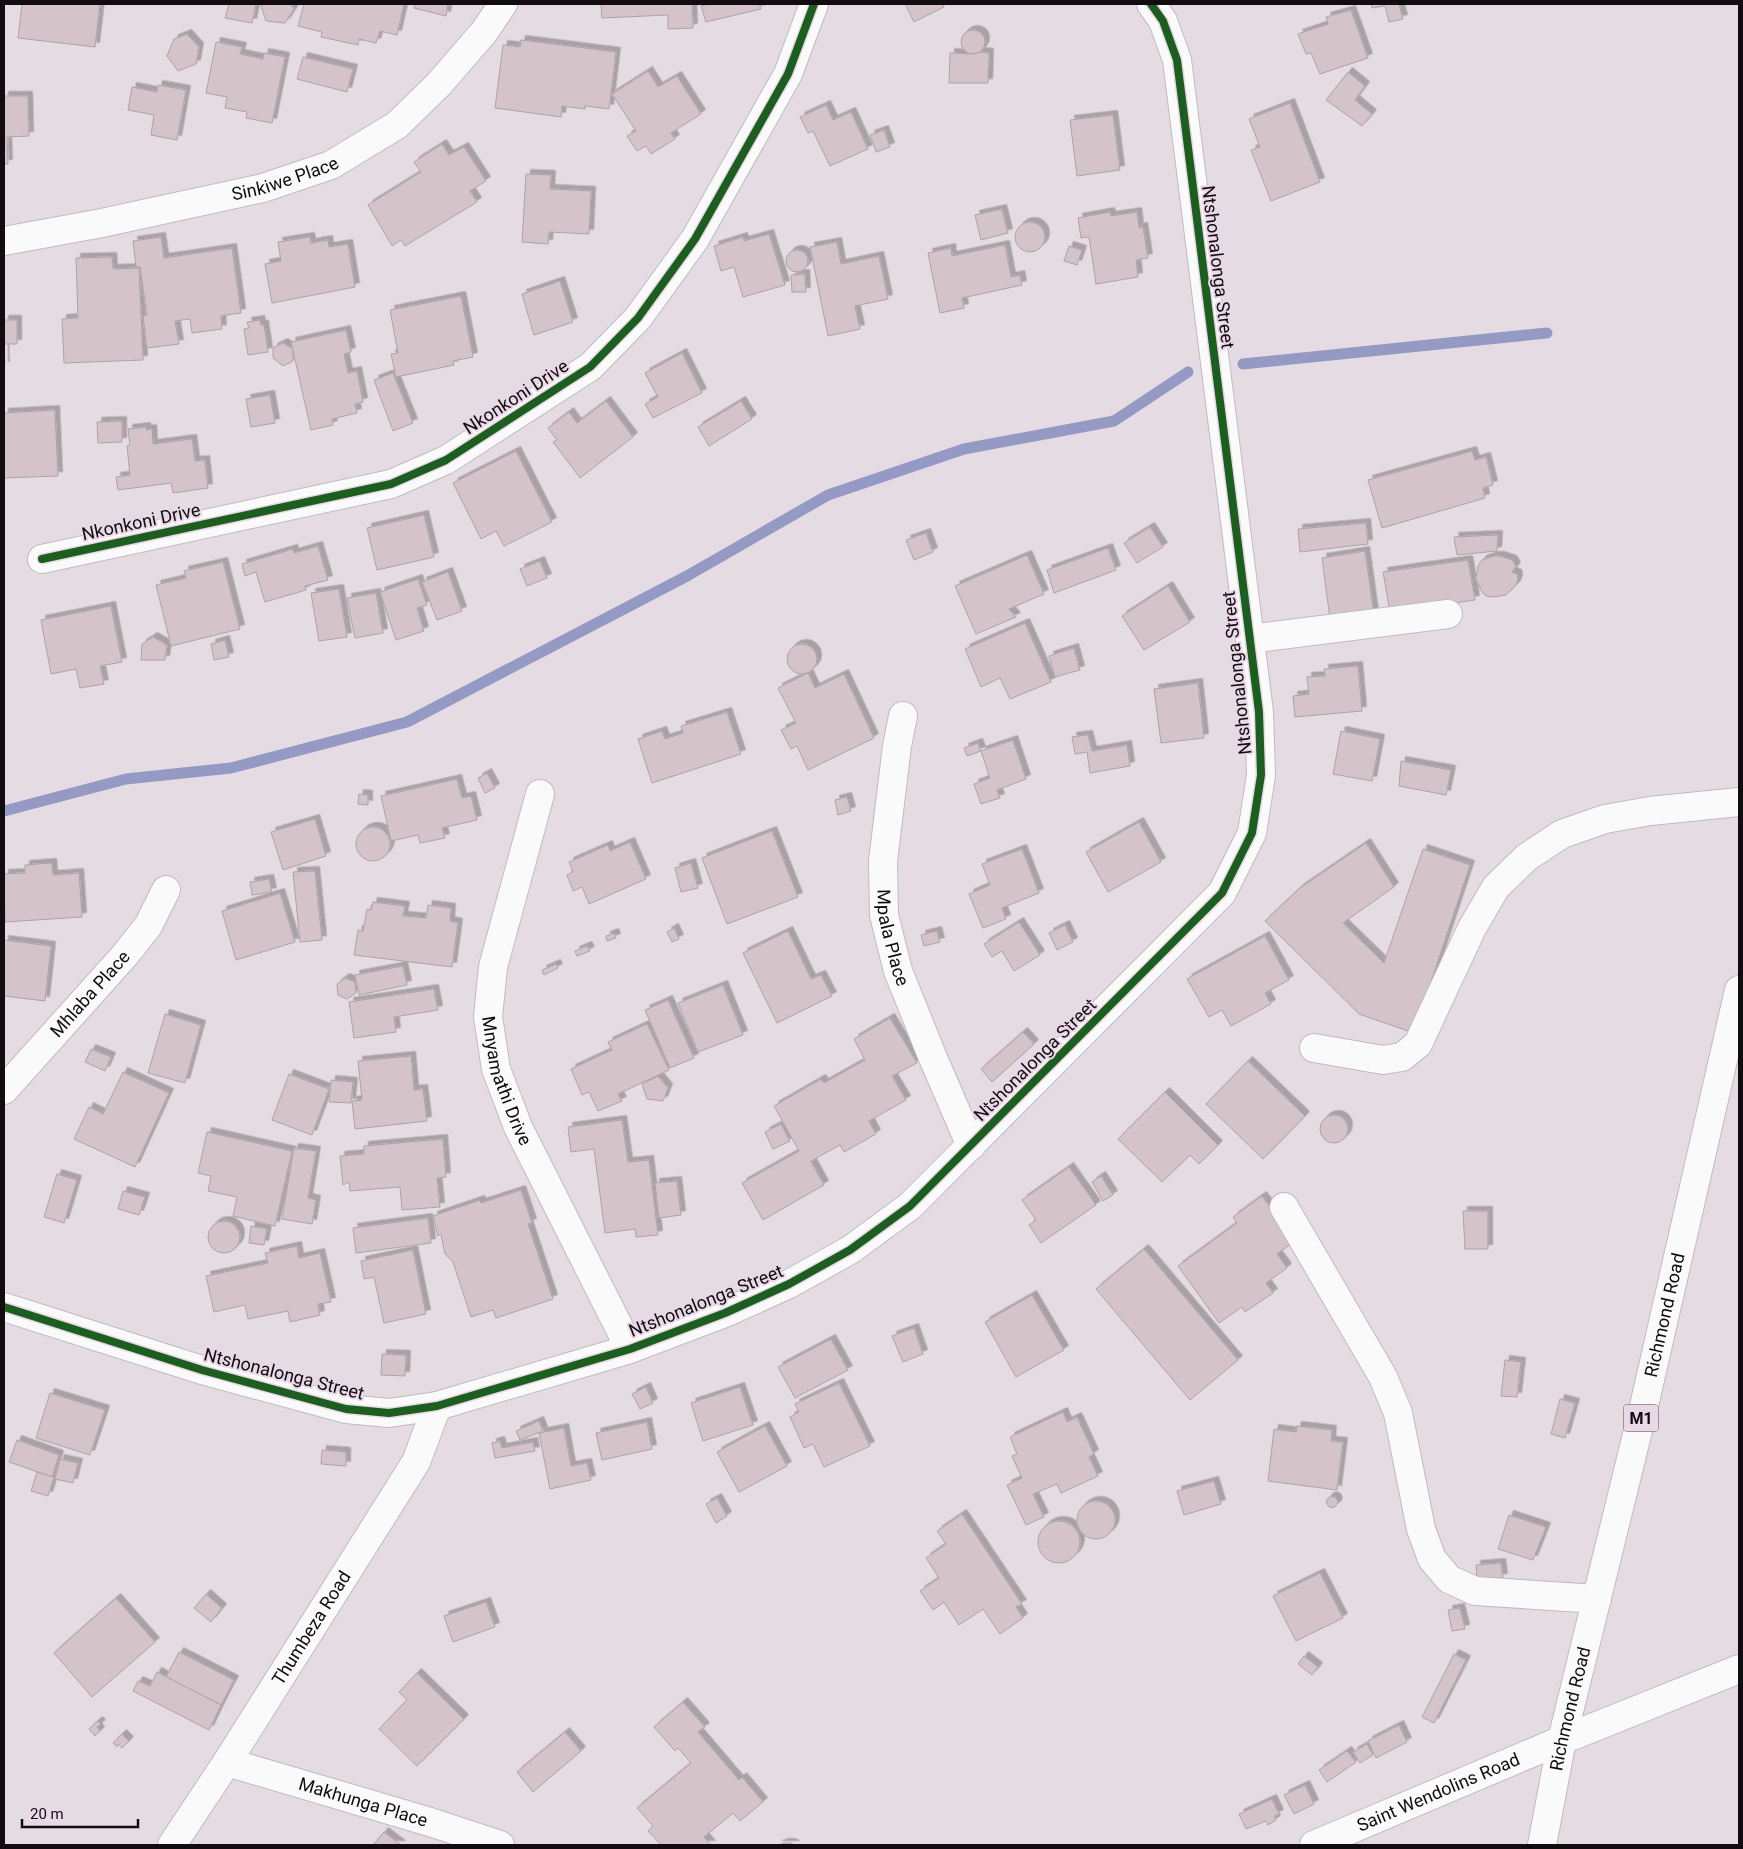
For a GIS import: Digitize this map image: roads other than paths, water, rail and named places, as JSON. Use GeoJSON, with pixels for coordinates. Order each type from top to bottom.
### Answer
{"type":"FeatureCollection","features":[{"type":"Feature","properties":{"kind":"main road","name":"Sinkiwe Place"},"geometry":{"type":"LineString","coordinates":[[4,242],[263,188],[331,165],[397,125],[439,84],[484,32],[503,4]]}},
{"type":"Feature","properties":{"kind":"main road","name":"Nkonkoni Drive"},"geometry":{"type":"LineString","coordinates":[[42,559],[391,484],[446,460],[590,367],[638,318],[695,239],[788,74],[814,4]]}},
{"type":"Feature","properties":{"kind":"main road","name":"Ntshonalonga Street"},"geometry":{"type":"LineString","coordinates":[[4,1306],[202,1370],[346,1409],[389,1413],[437,1406],[630,1349],[726,1313],[789,1284],[850,1250],[910,1206],[1222,893],[1252,834],[1261,775],[1259,712],[1177,60],[1163,21],[1151,4]]}},
{"type":"Feature","properties":{"kind":"main road"},"geometry":{"type":"LineString","coordinates":[[1250,639],[1448,614]]}},
{"type":"Feature","properties":{"kind":"main road","name":"Mpala Place"},"geometry":{"type":"LineString","coordinates":[[903,716],[897,746],[883,861],[884,915],[898,971],[932,1058],[971,1146]]}},
{"type":"Feature","properties":{"kind":"main road","name":"Mnyamathi Drive"},"geometry":{"type":"LineString","coordinates":[[540,794],[493,967],[488,1017],[489,1026],[496,1069],[518,1127],[630,1349]]}},
{"type":"Feature","properties":{"kind":"main road"},"geometry":{"type":"LineString","coordinates":[[1314,1048],[1383,1060],[1402,1057],[1418,1044],[1472,928],[1496,887],[1527,857],[1562,834],[1605,819],[1650,811],[1739,802]]}},
{"type":"Feature","properties":{"kind":"main road","name":"Mhlaba Place"},"geometry":{"type":"LineString","coordinates":[[4,1090],[125,955],[148,926],[166,890]]}},
{"type":"Feature","properties":{"kind":"main road","name":"Richmond Road"},"geometry":{"type":"LineString","coordinates":[[1542,1845],[1562,1740],[1644,1406],[1739,990]]}},
{"type":"Feature","properties":{"kind":"main road"},"geometry":{"type":"LineString","coordinates":[[1284,1208],[1383,1377],[1398,1413],[1421,1529],[1432,1560],[1449,1579],[1475,1591],[1597,1599]]}},
{"type":"Feature","properties":{"kind":"main road","name":"Thumbeza Road"},"geometry":{"type":"LineString","coordinates":[[172,1845],[227,1762],[416,1462],[437,1406]]}},
{"type":"Feature","properties":{"kind":"main road","name":"Saint Wendolins Road"},"geometry":{"type":"LineString","coordinates":[[1314,1845],[1562,1740],[1739,1669]]}},
{"type":"Feature","properties":{"kind":"main road","name":"Makhunga Place"},"geometry":{"type":"LineString","coordinates":[[227,1762],[430,1822],[500,1845]]}},
{"type":"Feature","properties":{"kind":"waterway"},"geometry":{"type":"LineString","coordinates":[[1243,364],[1547,333]]}},
{"type":"Feature","properties":{"kind":"waterway"},"geometry":{"type":"LineString","coordinates":[[4,811],[126,779],[231,768],[407,722],[687,576],[828,495],[964,449],[1114,421],[1188,372]]}}]}
